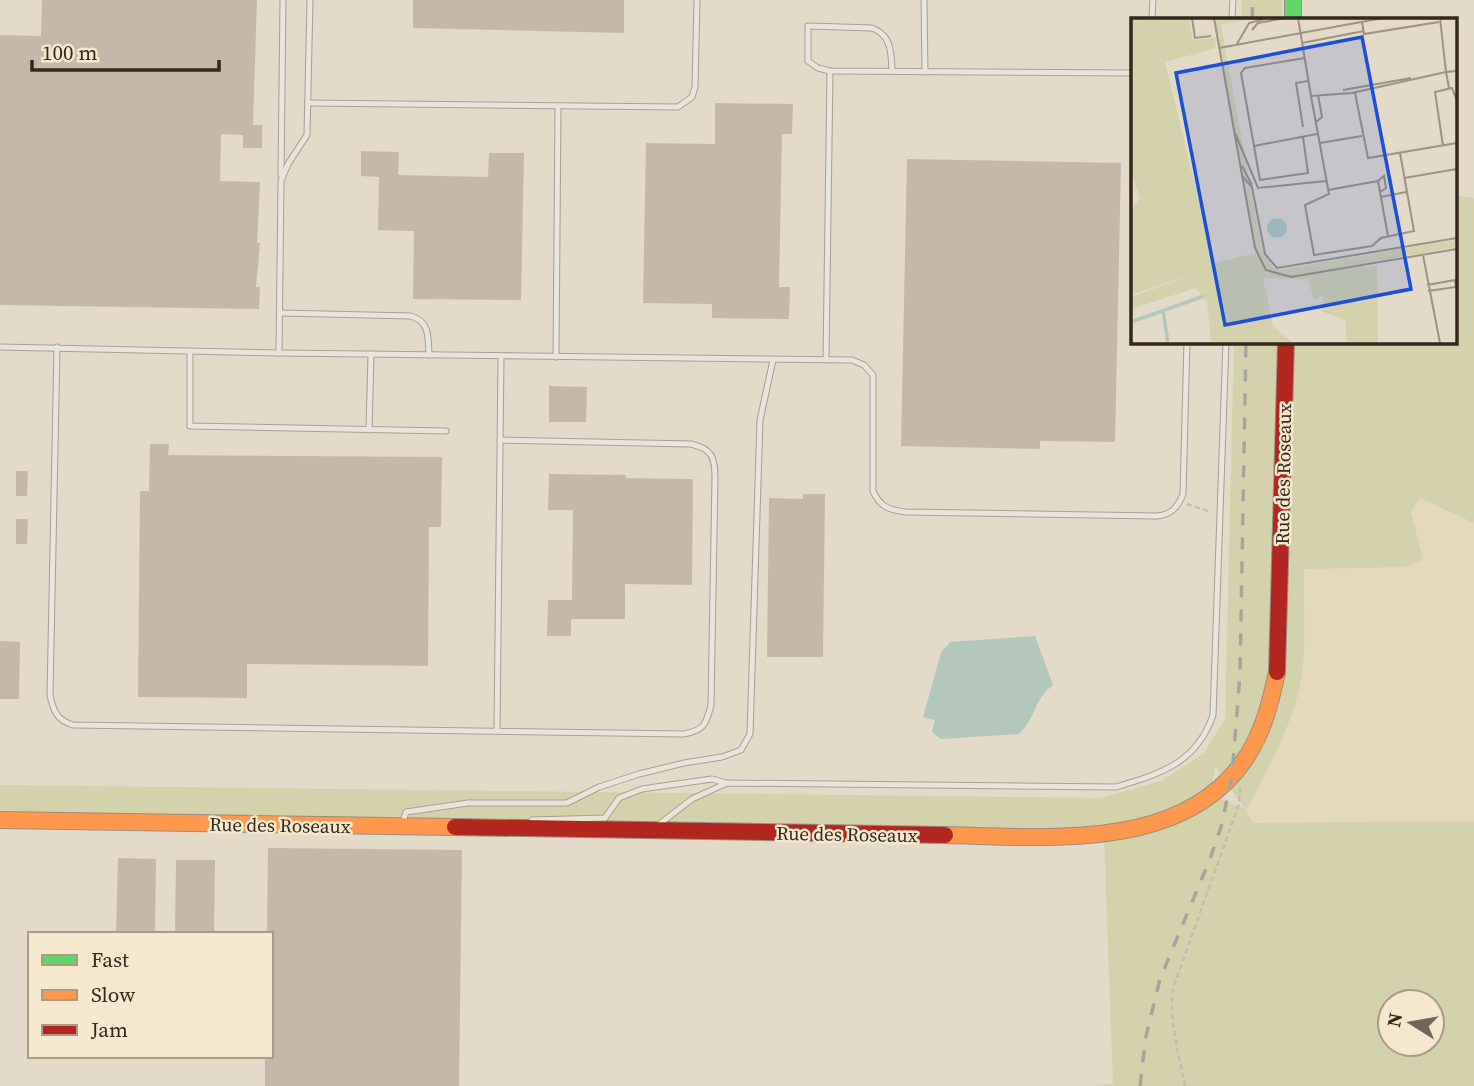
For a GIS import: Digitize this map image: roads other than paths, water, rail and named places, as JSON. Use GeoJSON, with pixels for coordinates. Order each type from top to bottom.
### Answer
{"type":"FeatureCollection","features":[{"type":"Feature","properties":{"kind":"street"},"geometry":{"type":"LineString","coordinates":[[1293,0],[1293,18]]}},
{"type":"Feature","properties":{"kind":"street","name":"Rue des Roseaux"},"geometry":{"type":"LineString","coordinates":[[0,820],[981,836],[1104,835],[1150,826],[1187,810],[1210,796],[1232,776],[1266,719],[1275,691],[1279,663],[1286,343]]}},
{"type":"Feature","properties":{"kind":"lane"},"geometry":{"type":"LineString","coordinates":[[279,353],[283,0]]}},
{"type":"Feature","properties":{"kind":"lane"},"geometry":{"type":"LineString","coordinates":[[281,181],[288,164],[307,135],[310,0]]}},
{"type":"Feature","properties":{"kind":"lane"},"geometry":{"type":"LineString","coordinates":[[309,103],[669,109],[686,104],[695,87],[697,0]]}},
{"type":"Feature","properties":{"kind":"lane"},"geometry":{"type":"LineString","coordinates":[[924,0],[925,72]]}},
{"type":"Feature","properties":{"kind":"lane"},"geometry":{"type":"LineString","coordinates":[[1152,18],[1153,0]]}},
{"type":"Feature","properties":{"kind":"lane"},"geometry":{"type":"LineString","coordinates":[[1232,18],[1233,0]]}},
{"type":"Feature","properties":{"kind":"lane"},"geometry":{"type":"LineString","coordinates":[[892,71],[889,41],[881,32],[872,28],[808,26],[808,61],[818,68],[830,71],[1131,73]]}},
{"type":"Feature","properties":{"kind":"lane"},"geometry":{"type":"LineString","coordinates":[[827,360],[830,71]]}},
{"type":"Feature","properties":{"kind":"lane"},"geometry":{"type":"LineString","coordinates":[[555,357],[558,107]]}},
{"type":"Feature","properties":{"kind":"lane"},"geometry":{"type":"LineString","coordinates":[[280,313],[411,316],[420,319],[428,330],[429,355]]}},
{"type":"Feature","properties":{"kind":"lane"},"geometry":{"type":"LineString","coordinates":[[0,347],[859,361],[873,375],[873,491],[878,503],[886,508],[906,512],[1157,516],[1171,512],[1180,502],[1185,477],[1187,343]]}},
{"type":"Feature","properties":{"kind":"lane"},"geometry":{"type":"LineString","coordinates":[[528,829],[533,820],[606,818],[619,798],[642,789],[712,779],[727,783],[1116,787],[1161,774],[1190,754],[1207,733],[1213,715],[1226,343]]}},
{"type":"Feature","properties":{"kind":"lane"},"geometry":{"type":"LineString","coordinates":[[57,347],[50,696],[54,712],[62,721],[87,725],[684,734],[696,732],[706,724],[711,705],[715,463],[710,454],[703,447],[691,444],[500,440]]}},
{"type":"Feature","properties":{"kind":"lane"},"geometry":{"type":"LineString","coordinates":[[190,351],[190,426],[446,431]]}},
{"type":"Feature","properties":{"kind":"lane"},"geometry":{"type":"LineString","coordinates":[[369,430],[371,354]]}},
{"type":"Feature","properties":{"kind":"lane"},"geometry":{"type":"LineString","coordinates":[[497,731],[501,356]]}},
{"type":"Feature","properties":{"kind":"lane"},"geometry":{"type":"LineString","coordinates":[[401,828],[406,813],[468,803],[567,803],[599,787],[639,774],[722,757],[741,750],[750,734],[760,420],[773,360]]}},
{"type":"Feature","properties":{"kind":"lane"},"geometry":{"type":"LineString","coordinates":[[651,831],[692,799],[727,783]]}},
{"type":"Feature","properties":{"kind":"railway"},"geometry":{"type":"LineString","coordinates":[[1252,18],[1253,0]]}},
{"type":"Feature","properties":{"kind":"railway"},"geometry":{"type":"LineString","coordinates":[[1140,1086],[1146,1036],[1160,979],[1210,859],[1221,827],[1232,776],[1240,674],[1246,343]]}}]}
